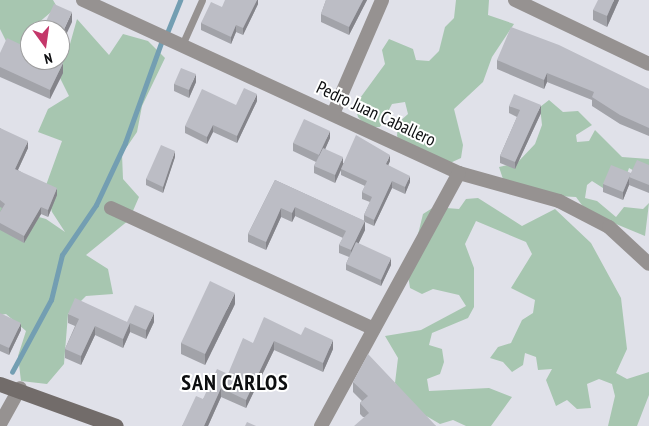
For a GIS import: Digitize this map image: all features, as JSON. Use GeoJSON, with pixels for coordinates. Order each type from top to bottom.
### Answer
{"type":"FeatureCollection","features":[{"type":"Feature","properties":{"kind":"street","name":"Pedro Juan Caballero"},"geometry":{"type":"LineString","coordinates":[[83,0],[459,173],[559,202],[609,227],[649,264]]}},
{"type":"Feature","properties":{"kind":"street"},"geometry":{"type":"LineString","coordinates":[[333,114],[382,0]]}},
{"type":"Feature","properties":{"kind":"street"},"geometry":{"type":"LineString","coordinates":[[515,0],[649,64]]}},
{"type":"Feature","properties":{"kind":"street"},"geometry":{"type":"LineString","coordinates":[[321,426],[459,173]]}},
{"type":"Feature","properties":{"kind":"street"},"geometry":{"type":"LineString","coordinates":[[111,208],[374,329]]}},
{"type":"Feature","properties":{"kind":"street"},"geometry":{"type":"LineString","coordinates":[[0,384],[20,388],[116,426]]}},
{"type":"Feature","properties":{"kind":"street"},"geometry":{"type":"LineString","coordinates":[[0,424],[20,388]]}},
{"type":"Feature","properties":{"kind":"lane"},"geometry":{"type":"LineString","coordinates":[[182,45],[202,0]]}},
{"type":"Feature","properties":{"kind":"green space"},"geometry":{"type":"Polygon","coordinates":[[[0,0],[53,0],[57,7],[42,20],[20,20],[20,53],[9,47],[0,29],[0,0]]]}},
{"type":"Feature","properties":{"kind":"green space"},"geometry":{"type":"Polygon","coordinates":[[[456,0],[489,0],[488,15],[514,24],[492,57],[483,82],[454,109],[463,145],[461,158],[450,163],[404,147],[397,136],[398,123],[408,114],[405,102],[392,104],[380,127],[367,127],[358,117],[355,105],[385,64],[382,50],[389,39],[413,49],[416,60],[429,61],[439,51],[445,27],[454,18],[456,0]]]}},
{"type":"Feature","properties":{"kind":"green space"},"geometry":{"type":"Polygon","coordinates":[[[77,19],[109,55],[123,34],[148,41],[165,58],[142,106],[137,132],[122,154],[123,179],[139,197],[129,220],[86,255],[108,269],[113,294],[86,296],[68,314],[64,364],[47,384],[21,381],[18,356],[26,331],[6,314],[0,315],[0,206],[46,219],[65,232],[52,212],[45,188],[62,141],[38,132],[48,109],[69,96],[58,74],[51,70],[70,70],[70,44],[77,19]]]}},
{"type":"Feature","properties":{"kind":"green space"},"geometry":{"type":"Polygon","coordinates":[[[549,100],[563,112],[578,111],[592,125],[576,135],[577,142],[589,141],[595,130],[622,157],[649,159],[649,179],[629,168],[627,174],[605,182],[603,188],[592,181],[587,185],[585,198],[597,201],[616,217],[624,207],[643,209],[649,203],[645,236],[587,212],[576,197],[557,196],[503,179],[499,167],[517,163],[535,144],[542,125],[540,107],[549,100]]]}},
{"type":"Feature","properties":{"kind":"green space"},"geometry":{"type":"Polygon","coordinates":[[[478,198],[522,226],[555,209],[591,243],[621,298],[627,349],[616,373],[627,379],[649,372],[649,395],[637,426],[608,426],[615,396],[612,384],[599,379],[587,384],[591,408],[577,409],[567,400],[556,406],[546,380],[552,369],[538,370],[536,357],[525,353],[523,365],[512,372],[503,362],[490,358],[498,347],[511,343],[522,320],[533,313],[535,300],[511,288],[532,254],[526,242],[476,221],[465,244],[474,268],[474,307],[468,318],[432,333],[429,345],[442,349],[444,362],[440,374],[427,379],[429,391],[489,388],[512,397],[491,426],[466,426],[453,420],[440,424],[416,410],[395,383],[398,358],[385,336],[421,330],[466,306],[459,295],[433,289],[422,294],[410,288],[408,275],[423,214],[434,207],[459,209],[466,199],[478,198]]]}},
{"type":"Feature","properties":{"kind":"building"},"geometry":{"type":"Polygon","coordinates":[[[225,0],[257,0],[243,28],[236,25],[231,37],[201,23],[211,2],[222,7],[225,0]]]}},
{"type":"Feature","properties":{"kind":"building"},"geometry":{"type":"Polygon","coordinates":[[[326,0],[363,0],[349,27],[321,14],[326,0]]]}},
{"type":"Feature","properties":{"kind":"building"},"geometry":{"type":"Polygon","coordinates":[[[598,0],[614,0],[607,16],[593,10],[598,0]]]}},
{"type":"Feature","properties":{"kind":"building"},"geometry":{"type":"Polygon","coordinates":[[[54,4],[72,12],[68,20],[47,20],[54,4]]]}},
{"type":"Feature","properties":{"kind":"building"},"geometry":{"type":"Polygon","coordinates":[[[511,27],[559,45],[649,89],[649,128],[620,115],[592,97],[594,92],[547,73],[544,80],[497,60],[511,27]]]}},
{"type":"Feature","properties":{"kind":"building"},"geometry":{"type":"Polygon","coordinates":[[[7,38],[20,44],[20,70],[60,70],[50,90],[0,67],[0,53],[7,38]]]}},
{"type":"Feature","properties":{"kind":"building"},"geometry":{"type":"Polygon","coordinates":[[[181,68],[196,74],[189,90],[174,84],[181,68]]]}},
{"type":"Feature","properties":{"kind":"building"},"geometry":{"type":"Polygon","coordinates":[[[244,88],[257,94],[237,136],[213,125],[207,137],[185,126],[202,89],[236,105],[244,88]]]}},
{"type":"Feature","properties":{"kind":"building"},"geometry":{"type":"Polygon","coordinates":[[[514,94],[541,105],[515,162],[500,156],[520,110],[509,106],[514,94]]]}},
{"type":"Feature","properties":{"kind":"building"},"geometry":{"type":"Polygon","coordinates":[[[304,119],[330,131],[319,155],[293,143],[304,119]]]}},
{"type":"Feature","properties":{"kind":"building"},"geometry":{"type":"Polygon","coordinates":[[[0,128],[28,141],[15,169],[57,188],[48,210],[41,207],[24,236],[0,223],[0,212],[5,204],[0,200],[0,128]]]}},
{"type":"Feature","properties":{"kind":"building"},"geometry":{"type":"Polygon","coordinates":[[[356,135],[390,155],[386,164],[410,176],[405,187],[392,181],[374,220],[364,215],[372,197],[362,192],[367,181],[341,169],[356,135]]]}},
{"type":"Feature","properties":{"kind":"building"},"geometry":{"type":"Polygon","coordinates":[[[161,145],[175,151],[163,187],[146,179],[161,145]]]}},
{"type":"Feature","properties":{"kind":"building"},"geometry":{"type":"Polygon","coordinates":[[[323,148],[343,157],[335,175],[314,166],[323,148]]]}},
{"type":"Feature","properties":{"kind":"building"},"geometry":{"type":"Polygon","coordinates":[[[637,160],[649,165],[649,185],[629,177],[637,160]]]}},
{"type":"Feature","properties":{"kind":"building"},"geometry":{"type":"Polygon","coordinates":[[[611,165],[631,173],[623,192],[603,184],[611,165]]]}},
{"type":"Feature","properties":{"kind":"building"},"geometry":{"type":"Polygon","coordinates":[[[275,180],[365,221],[351,250],[339,245],[346,231],[295,207],[292,213],[281,208],[266,242],[248,234],[275,180]]]}},
{"type":"Feature","properties":{"kind":"building"},"geometry":{"type":"Polygon","coordinates":[[[356,242],[391,258],[381,280],[346,264],[356,242]]]}},
{"type":"Feature","properties":{"kind":"building"},"geometry":{"type":"Polygon","coordinates":[[[210,281],[235,293],[205,354],[181,343],[210,281]]]}},
{"type":"Feature","properties":{"kind":"building"},"geometry":{"type":"Polygon","coordinates":[[[75,298],[127,322],[135,305],[154,313],[146,330],[130,323],[123,339],[95,326],[81,356],[65,349],[79,319],[68,314],[75,298]]]}},
{"type":"Feature","properties":{"kind":"building"},"geometry":{"type":"Polygon","coordinates":[[[0,313],[21,323],[9,348],[0,344],[0,313]]]}},
{"type":"Feature","properties":{"kind":"building"},"geometry":{"type":"Polygon","coordinates":[[[264,317],[301,335],[305,327],[333,340],[323,363],[274,341],[246,400],[221,388],[204,426],[182,426],[196,396],[203,399],[217,369],[228,374],[243,338],[253,343],[264,317]]]}},
{"type":"Feature","properties":{"kind":"building"},"geometry":{"type":"Polygon","coordinates":[[[368,354],[436,426],[354,426],[369,413],[360,403],[368,396],[353,382],[368,354]]]}},
{"type":"Feature","properties":{"kind":"building"},"geometry":{"type":"Polygon","coordinates":[[[247,422],[256,426],[245,426],[247,422]]]}},
{"type":"Feature","properties":{"kind":"waterway"},"geometry":{"type":"LineString","coordinates":[[167,33],[180,0]]}},
{"type":"Feature","properties":{"kind":"waterway"},"geometry":{"type":"LineString","coordinates":[[12,372],[51,300],[62,255],[96,205],[125,143],[162,40]]}},
{"type":"Feature","properties":{"kind":"district","name":"SAN CARLOS"},"geometry":{"type":"Point","coordinates":[235,383]}}]}
